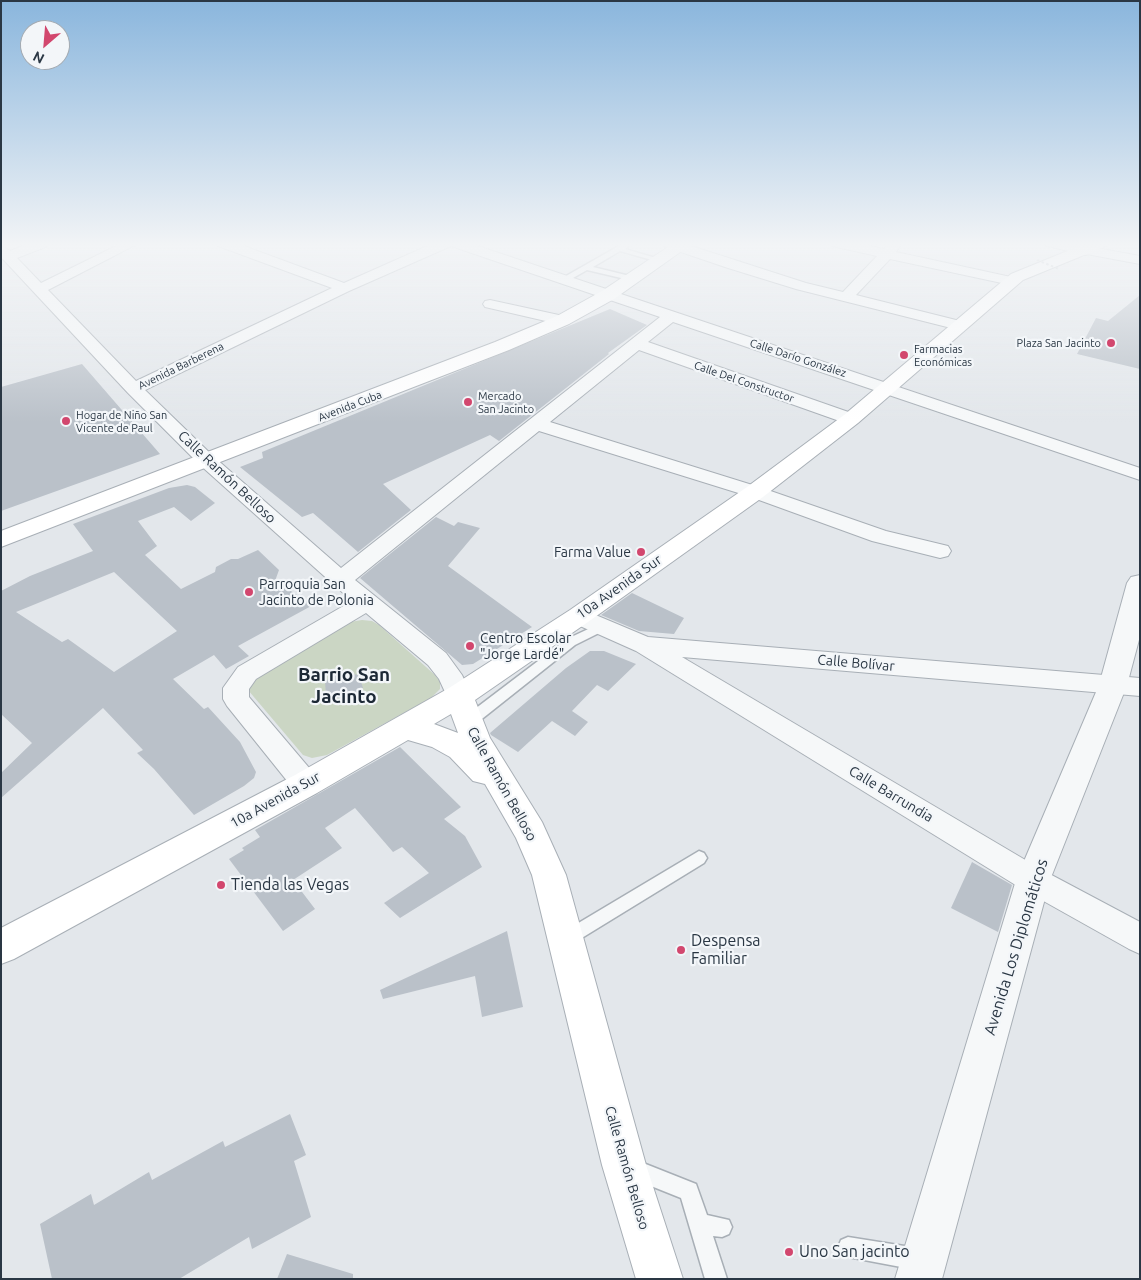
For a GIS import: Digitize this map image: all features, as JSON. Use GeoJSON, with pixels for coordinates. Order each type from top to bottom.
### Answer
{"type":"FeatureCollection","features":[{"type":"Feature","properties":{"kind":"main road","name":"Avenida Cuba"},"geometry":{"type":"LineString","coordinates":[[1,540],[502,346],[563,320],[594,303]]}},
{"type":"Feature","properties":{"kind":"main road","name":"10a Avenida Sur"},"geometry":{"type":"LineString","coordinates":[[1,947],[306,784],[405,727],[464,709],[579,616],[755,492],[851,419],[986,303]]}},
{"type":"Feature","properties":{"kind":"main road","name":"Calle Ramón Belloso"},"geometry":{"type":"LineString","coordinates":[[464,709],[476,741],[530,832],[549,875],[624,1165],[660,1279]]}},
{"type":"Feature","properties":{"kind":"main road"},"geometry":{"type":"LineString","coordinates":[[405,727],[443,739],[461,749],[505,792]]}},
{"type":"Feature","properties":{"kind":"street","name":"Calle Ramón Belloso"},"geometry":{"type":"LineString","coordinates":[[53,303],[134,389],[207,461],[341,580],[437,659],[450,675],[464,709]]}},
{"type":"Feature","properties":{"kind":"street","name":"Avenida Barberena"},"geometry":{"type":"LineString","coordinates":[[134,389],[313,303]]}},
{"type":"Feature","properties":{"kind":"street","name":"Calle Darío González"},"geometry":{"type":"LineString","coordinates":[[631,303],[1140,474]]}},
{"type":"Feature","properties":{"kind":"street"},"geometry":{"type":"LineString","coordinates":[[869,303],[959,325]]}},
{"type":"Feature","properties":{"kind":"street"},"geometry":{"type":"LineString","coordinates":[[490,304],[563,320]]}},
{"type":"Feature","properties":{"kind":"street"},"geometry":{"type":"LineString","coordinates":[[341,580],[671,316]]}},
{"type":"Feature","properties":{"kind":"street","name":"Calle Del Constructor"},"geometry":{"type":"LineString","coordinates":[[638,344],[851,419]]}},
{"type":"Feature","properties":{"kind":"street"},"geometry":{"type":"LineString","coordinates":[[537,424],[755,492],[879,536],[940,551]]}},
{"type":"Feature","properties":{"kind":"street","name":"Avenida Los Diplomáticos"},"geometry":{"type":"LineString","coordinates":[[922,1272],[1033,880],[1127,686],[1140,583]]}},
{"type":"Feature","properties":{"kind":"street"},"geometry":{"type":"LineString","coordinates":[[306,784],[236,699],[236,688],[247,673],[368,602]]}},
{"type":"Feature","properties":{"kind":"street","name":"Calle Bolívar"},"geometry":{"type":"LineString","coordinates":[[579,616],[644,645],[1127,686]]}},
{"type":"Feature","properties":{"kind":"street","name":"Calle Barrundia"},"geometry":{"type":"LineString","coordinates":[[644,645],[1033,880],[1140,939]]}},
{"type":"Feature","properties":{"kind":"lane","name":"10a Avenida Sur"},"geometry":{"type":"LineString","coordinates":[[464,709],[571,642],[600,627]]}},
{"type":"Feature","properties":{"kind":"lane"},"geometry":{"type":"LineString","coordinates":[[566,939],[699,858]]}},
{"type":"Feature","properties":{"kind":"lane"},"geometry":{"type":"LineString","coordinates":[[624,1165],[689,1191],[716,1279]]}},
{"type":"Feature","properties":{"kind":"lane"},"geometry":{"type":"LineString","coordinates":[[699,1224],[722,1227]]}},
{"type":"Feature","properties":{"kind":"lane"},"geometry":{"type":"LineString","coordinates":[[848,1247],[922,1272]]}},
{"type":"Feature","properties":{"kind":"green space"},"geometry":{"type":"Polygon","coordinates":[[[372,621],[379,625],[435,675],[440,682],[440,689],[431,698],[327,755],[312,758],[303,755],[248,690],[253,680],[350,622],[372,621]]]}},
{"type":"Feature","properties":{"kind":"building","name":"Plaza San Jacinto"},"geometry":{"type":"Polygon","coordinates":[[[1130,303],[1140,303],[1140,369],[1077,354],[1096,318],[1108,321],[1130,303]]]}},
{"type":"Feature","properties":{"kind":"building","name":"Mercado San Jacinto"},"geometry":{"type":"Polygon","coordinates":[[[610,309],[647,325],[608,353],[499,441],[490,435],[383,484],[411,510],[358,552],[313,513],[302,517],[240,467],[263,458],[262,452],[610,309]]]}},
{"type":"Feature","properties":{"kind":"building","name":"Hogar de Niño San Vicente de Paul"},"geometry":{"type":"Polygon","coordinates":[[[82,364],[160,454],[1,511],[1,387],[82,364]]]}},
{"type":"Feature","properties":{"kind":"building"},"geometry":{"type":"Polygon","coordinates":[[[187,485],[195,487],[215,503],[191,521],[174,507],[138,521],[157,546],[145,555],[181,589],[215,572],[216,567],[231,559],[238,559],[258,550],[279,570],[275,581],[313,605],[238,646],[249,656],[226,669],[214,655],[173,679],[204,709],[208,707],[240,742],[256,772],[254,778],[244,786],[194,815],[154,769],[137,753],[143,750],[103,708],[1,798],[1,773],[32,743],[1,714],[1,591],[30,576],[93,551],[73,524],[169,488],[187,485]],[[114,572],[16,612],[62,642],[68,639],[114,672],[177,631],[114,572]]]}},
{"type":"Feature","properties":{"kind":"building"},"geometry":{"type":"Polygon","coordinates":[[[436,517],[454,526],[458,522],[480,528],[448,566],[532,627],[473,664],[462,665],[360,578],[436,517]]]}},
{"type":"Feature","properties":{"kind":"building"},"geometry":{"type":"Polygon","coordinates":[[[632,593],[684,618],[674,634],[639,631],[601,615],[632,593]]]}},
{"type":"Feature","properties":{"kind":"building"},"geometry":{"type":"Polygon","coordinates":[[[590,651],[604,651],[636,664],[608,691],[597,685],[572,711],[588,722],[575,736],[552,721],[518,752],[491,735],[490,733],[566,668],[590,651]]]}},
{"type":"Feature","properties":{"kind":"building"},"geometry":{"type":"Polygon","coordinates":[[[341,672],[359,675],[363,688],[346,699],[326,696],[325,681],[341,672]]]}},
{"type":"Feature","properties":{"kind":"building"},"geometry":{"type":"Polygon","coordinates":[[[400,747],[461,807],[444,819],[465,836],[482,867],[400,918],[384,903],[429,873],[402,847],[393,852],[355,808],[325,828],[342,848],[293,880],[315,909],[283,931],[229,859],[260,837],[255,830],[400,747]]]}},
{"type":"Feature","properties":{"kind":"building"},"geometry":{"type":"Polygon","coordinates":[[[972,862],[1012,885],[998,932],[951,908],[972,862]]]}},
{"type":"Feature","properties":{"kind":"building"},"geometry":{"type":"Polygon","coordinates":[[[507,931],[523,1007],[482,1017],[475,976],[383,999],[380,990],[507,931]]]}},
{"type":"Feature","properties":{"kind":"building"},"geometry":{"type":"Polygon","coordinates":[[[290,1114],[306,1155],[294,1161],[311,1217],[252,1249],[249,1237],[179,1279],[52,1279],[40,1224],[91,1194],[94,1205],[149,1172],[152,1180],[223,1141],[225,1147],[290,1114]]]}},
{"type":"Feature","properties":{"kind":"building"},"geometry":{"type":"Polygon","coordinates":[[[287,1254],[353,1274],[353,1279],[277,1279],[287,1254]]]}},
{"type":"Feature","properties":{"kind":"place","name":"Plaza San Jacinto"},"geometry":{"type":"Point","coordinates":[1111,343]}},
{"type":"Feature","properties":{"kind":"place","name":"Farmacias Económicas"},"geometry":{"type":"Point","coordinates":[904,355]}},
{"type":"Feature","properties":{"kind":"place","name":"Mercado San Jacinto"},"geometry":{"type":"Point","coordinates":[468,402]}},
{"type":"Feature","properties":{"kind":"place","name":"Hogar de Niño San Vicente de Paul"},"geometry":{"type":"Point","coordinates":[66,421]}},
{"type":"Feature","properties":{"kind":"place","name":"Farma Value"},"geometry":{"type":"Point","coordinates":[641,552]}},
{"type":"Feature","properties":{"kind":"place","name":"Parroquia San Jacinto de Polonia"},"geometry":{"type":"Point","coordinates":[249,592]}},
{"type":"Feature","properties":{"kind":"place","name":"Centro Escolar \"Jorge Lardé\""},"geometry":{"type":"Point","coordinates":[470,646]}},
{"type":"Feature","properties":{"kind":"place","name":"Tienda las Vegas"},"geometry":{"type":"Point","coordinates":[221,885]}},
{"type":"Feature","properties":{"kind":"place","name":"Despensa Familiar"},"geometry":{"type":"Point","coordinates":[681,950]}},
{"type":"Feature","properties":{"kind":"place","name":"Uno San jacinto"},"geometry":{"type":"Point","coordinates":[789,1252]}},
{"type":"Feature","properties":{"kind":"district","name":"Barrio San Jacinto"},"geometry":{"type":"Point","coordinates":[344,686]}}]}
